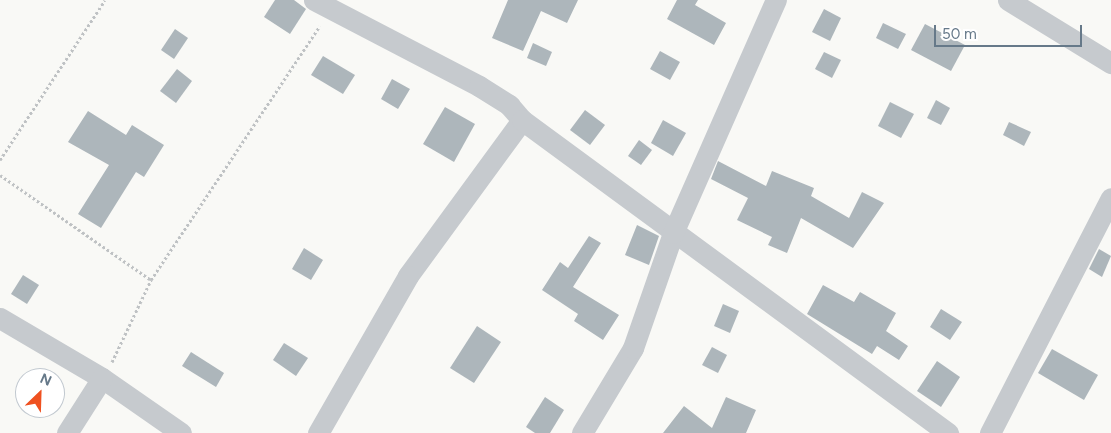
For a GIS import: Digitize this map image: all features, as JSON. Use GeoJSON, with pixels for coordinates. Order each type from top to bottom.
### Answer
{"type":"FeatureCollection","features":[{"type":"Feature","properties":{"kind":"street"},"geometry":{"type":"LineString","coordinates":[[582,433],[633,348],[672,233],[776,0]]}},
{"type":"Feature","properties":{"kind":"street"},"geometry":{"type":"LineString","coordinates":[[1008,0],[1111,63]]}},
{"type":"Feature","properties":{"kind":"street"},"geometry":{"type":"LineString","coordinates":[[322,5],[479,86],[509,105],[522,120],[672,233],[948,433]]}},
{"type":"Feature","properties":{"kind":"street"},"geometry":{"type":"LineString","coordinates":[[318,433],[408,276],[522,120]]}},
{"type":"Feature","properties":{"kind":"street"},"geometry":{"type":"LineString","coordinates":[[990,433],[1111,198]]}},
{"type":"Feature","properties":{"kind":"street"},"geometry":{"type":"LineString","coordinates":[[0,318],[102,378],[181,433]]}},
{"type":"Feature","properties":{"kind":"street"},"geometry":{"type":"LineString","coordinates":[[67,433],[102,378]]}},
{"type":"Feature","properties":{"kind":"path"},"geometry":{"type":"LineString","coordinates":[[0,160],[105,0]]}},
{"type":"Feature","properties":{"kind":"path"},"geometry":{"type":"LineString","coordinates":[[102,378],[151,280],[322,5]]}},
{"type":"Feature","properties":{"kind":"path"},"geometry":{"type":"LineString","coordinates":[[0,175],[151,280]]}},
{"type":"Feature","properties":{"kind":"building"},"geometry":{"type":"Polygon","coordinates":[[[275,0],[294,0],[306,9],[290,34],[264,17],[275,0]]]}},
{"type":"Feature","properties":{"kind":"building"},"geometry":{"type":"Polygon","coordinates":[[[508,0],[578,0],[567,23],[541,11],[523,51],[492,38],[508,0]]]}},
{"type":"Feature","properties":{"kind":"building"},"geometry":{"type":"Polygon","coordinates":[[[677,0],[698,0],[695,5],[726,23],[714,45],[667,19],[677,0]]]}},
{"type":"Feature","properties":{"kind":"building"},"geometry":{"type":"Polygon","coordinates":[[[824,9],[841,18],[830,41],[812,32],[824,9]]]}},
{"type":"Feature","properties":{"kind":"building"},"geometry":{"type":"Polygon","coordinates":[[[883,23],[906,34],[898,49],[876,38],[883,23]]]}},
{"type":"Feature","properties":{"kind":"building"},"geometry":{"type":"Polygon","coordinates":[[[925,24],[965,45],[951,71],[911,50],[925,24]]]}},
{"type":"Feature","properties":{"kind":"building"},"geometry":{"type":"Polygon","coordinates":[[[175,29],[188,38],[174,59],[161,50],[175,29]]]}},
{"type":"Feature","properties":{"kind":"building"},"geometry":{"type":"Polygon","coordinates":[[[533,43],[552,52],[546,66],[527,58],[533,43]]]}},
{"type":"Feature","properties":{"kind":"building"},"geometry":{"type":"Polygon","coordinates":[[[660,51],[680,62],[670,80],[650,69],[660,51]]]}},
{"type":"Feature","properties":{"kind":"building"},"geometry":{"type":"Polygon","coordinates":[[[824,52],[841,60],[832,78],[815,69],[824,52]]]}},
{"type":"Feature","properties":{"kind":"building"},"geometry":{"type":"Polygon","coordinates":[[[323,56],[355,75],[343,94],[311,75],[323,56]]]}},
{"type":"Feature","properties":{"kind":"building"},"geometry":{"type":"Polygon","coordinates":[[[177,69],[192,81],[176,103],[160,91],[177,69]]]}},
{"type":"Feature","properties":{"kind":"building"},"geometry":{"type":"Polygon","coordinates":[[[392,79],[410,89],[398,109],[381,99],[392,79]]]}},
{"type":"Feature","properties":{"kind":"building"},"geometry":{"type":"Polygon","coordinates":[[[936,100],[950,108],[941,125],[927,118],[936,100]]]}},
{"type":"Feature","properties":{"kind":"building"},"geometry":{"type":"Polygon","coordinates":[[[890,102],[914,114],[901,138],[878,126],[890,102]]]}},
{"type":"Feature","properties":{"kind":"building"},"geometry":{"type":"Polygon","coordinates":[[[445,107],[475,124],[454,162],[423,144],[445,107]]]}},
{"type":"Feature","properties":{"kind":"building"},"geometry":{"type":"Polygon","coordinates":[[[585,110],[605,125],[590,145],[570,130],[585,110]]]}},
{"type":"Feature","properties":{"kind":"building"},"geometry":{"type":"Polygon","coordinates":[[[88,111],[126,135],[132,125],[164,145],[144,177],[136,172],[101,228],[78,214],[109,165],[68,142],[88,111]]]}},
{"type":"Feature","properties":{"kind":"building"},"geometry":{"type":"Polygon","coordinates":[[[663,120],[686,133],[673,156],[651,143],[663,120]]]}},
{"type":"Feature","properties":{"kind":"building"},"geometry":{"type":"Polygon","coordinates":[[[1009,122],[1031,132],[1024,146],[1003,135],[1009,122]]]}},
{"type":"Feature","properties":{"kind":"building"},"geometry":{"type":"Polygon","coordinates":[[[639,140],[652,150],[641,165],[628,156],[639,140]]]}},
{"type":"Feature","properties":{"kind":"building"},"geometry":{"type":"Polygon","coordinates":[[[718,161],[766,186],[772,171],[814,188],[811,196],[849,218],[862,192],[884,203],[853,248],[801,218],[787,253],[768,245],[772,237],[737,220],[748,198],[711,179],[718,161]]]}},
{"type":"Feature","properties":{"kind":"building"},"geometry":{"type":"Polygon","coordinates":[[[637,225],[659,236],[649,265],[625,255],[637,225]]]}},
{"type":"Feature","properties":{"kind":"building"},"geometry":{"type":"Polygon","coordinates":[[[589,236],[601,243],[573,287],[619,315],[603,340],[574,321],[578,314],[542,290],[560,262],[568,268],[589,236]]]}},
{"type":"Feature","properties":{"kind":"building"},"geometry":{"type":"Polygon","coordinates":[[[304,248],[323,260],[311,280],[292,269],[304,248]]]}},
{"type":"Feature","properties":{"kind":"building"},"geometry":{"type":"Polygon","coordinates":[[[1099,249],[1111,256],[1102,277],[1089,269],[1099,249]]]}},
{"type":"Feature","properties":{"kind":"building"},"geometry":{"type":"Polygon","coordinates":[[[23,275],[39,285],[27,304],[11,294],[23,275]]]}},
{"type":"Feature","properties":{"kind":"building"},"geometry":{"type":"Polygon","coordinates":[[[823,285],[854,302],[860,292],[896,313],[886,331],[908,346],[899,360],[877,346],[872,354],[807,314],[823,285]]]}},
{"type":"Feature","properties":{"kind":"building"},"geometry":{"type":"Polygon","coordinates":[[[723,304],[739,311],[730,333],[714,326],[723,304]]]}},
{"type":"Feature","properties":{"kind":"building"},"geometry":{"type":"Polygon","coordinates":[[[941,309],[962,322],[950,340],[930,327],[941,309]]]}},
{"type":"Feature","properties":{"kind":"building"},"geometry":{"type":"Polygon","coordinates":[[[477,326],[501,342],[474,383],[450,368],[477,326]]]}},
{"type":"Feature","properties":{"kind":"building"},"geometry":{"type":"Polygon","coordinates":[[[284,343],[308,358],[296,376],[273,360],[284,343]]]}},
{"type":"Feature","properties":{"kind":"building"},"geometry":{"type":"Polygon","coordinates":[[[712,347],[727,355],[718,373],[702,365],[712,347]]]}},
{"type":"Feature","properties":{"kind":"building"},"geometry":{"type":"Polygon","coordinates":[[[1052,349],[1098,375],[1084,400],[1038,373],[1052,349]]]}},
{"type":"Feature","properties":{"kind":"building"},"geometry":{"type":"Polygon","coordinates":[[[191,352],[224,373],[216,387],[182,366],[191,352]]]}},
{"type":"Feature","properties":{"kind":"building"},"geometry":{"type":"Polygon","coordinates":[[[937,361],[960,377],[941,407],[917,391],[937,361]]]}},
{"type":"Feature","properties":{"kind":"building"},"geometry":{"type":"Polygon","coordinates":[[[545,397],[564,410],[550,433],[535,433],[526,427],[545,397]]]}},
{"type":"Feature","properties":{"kind":"building"},"geometry":{"type":"Polygon","coordinates":[[[726,397],[756,410],[746,433],[663,433],[684,406],[712,428],[726,397]]]}}]}
